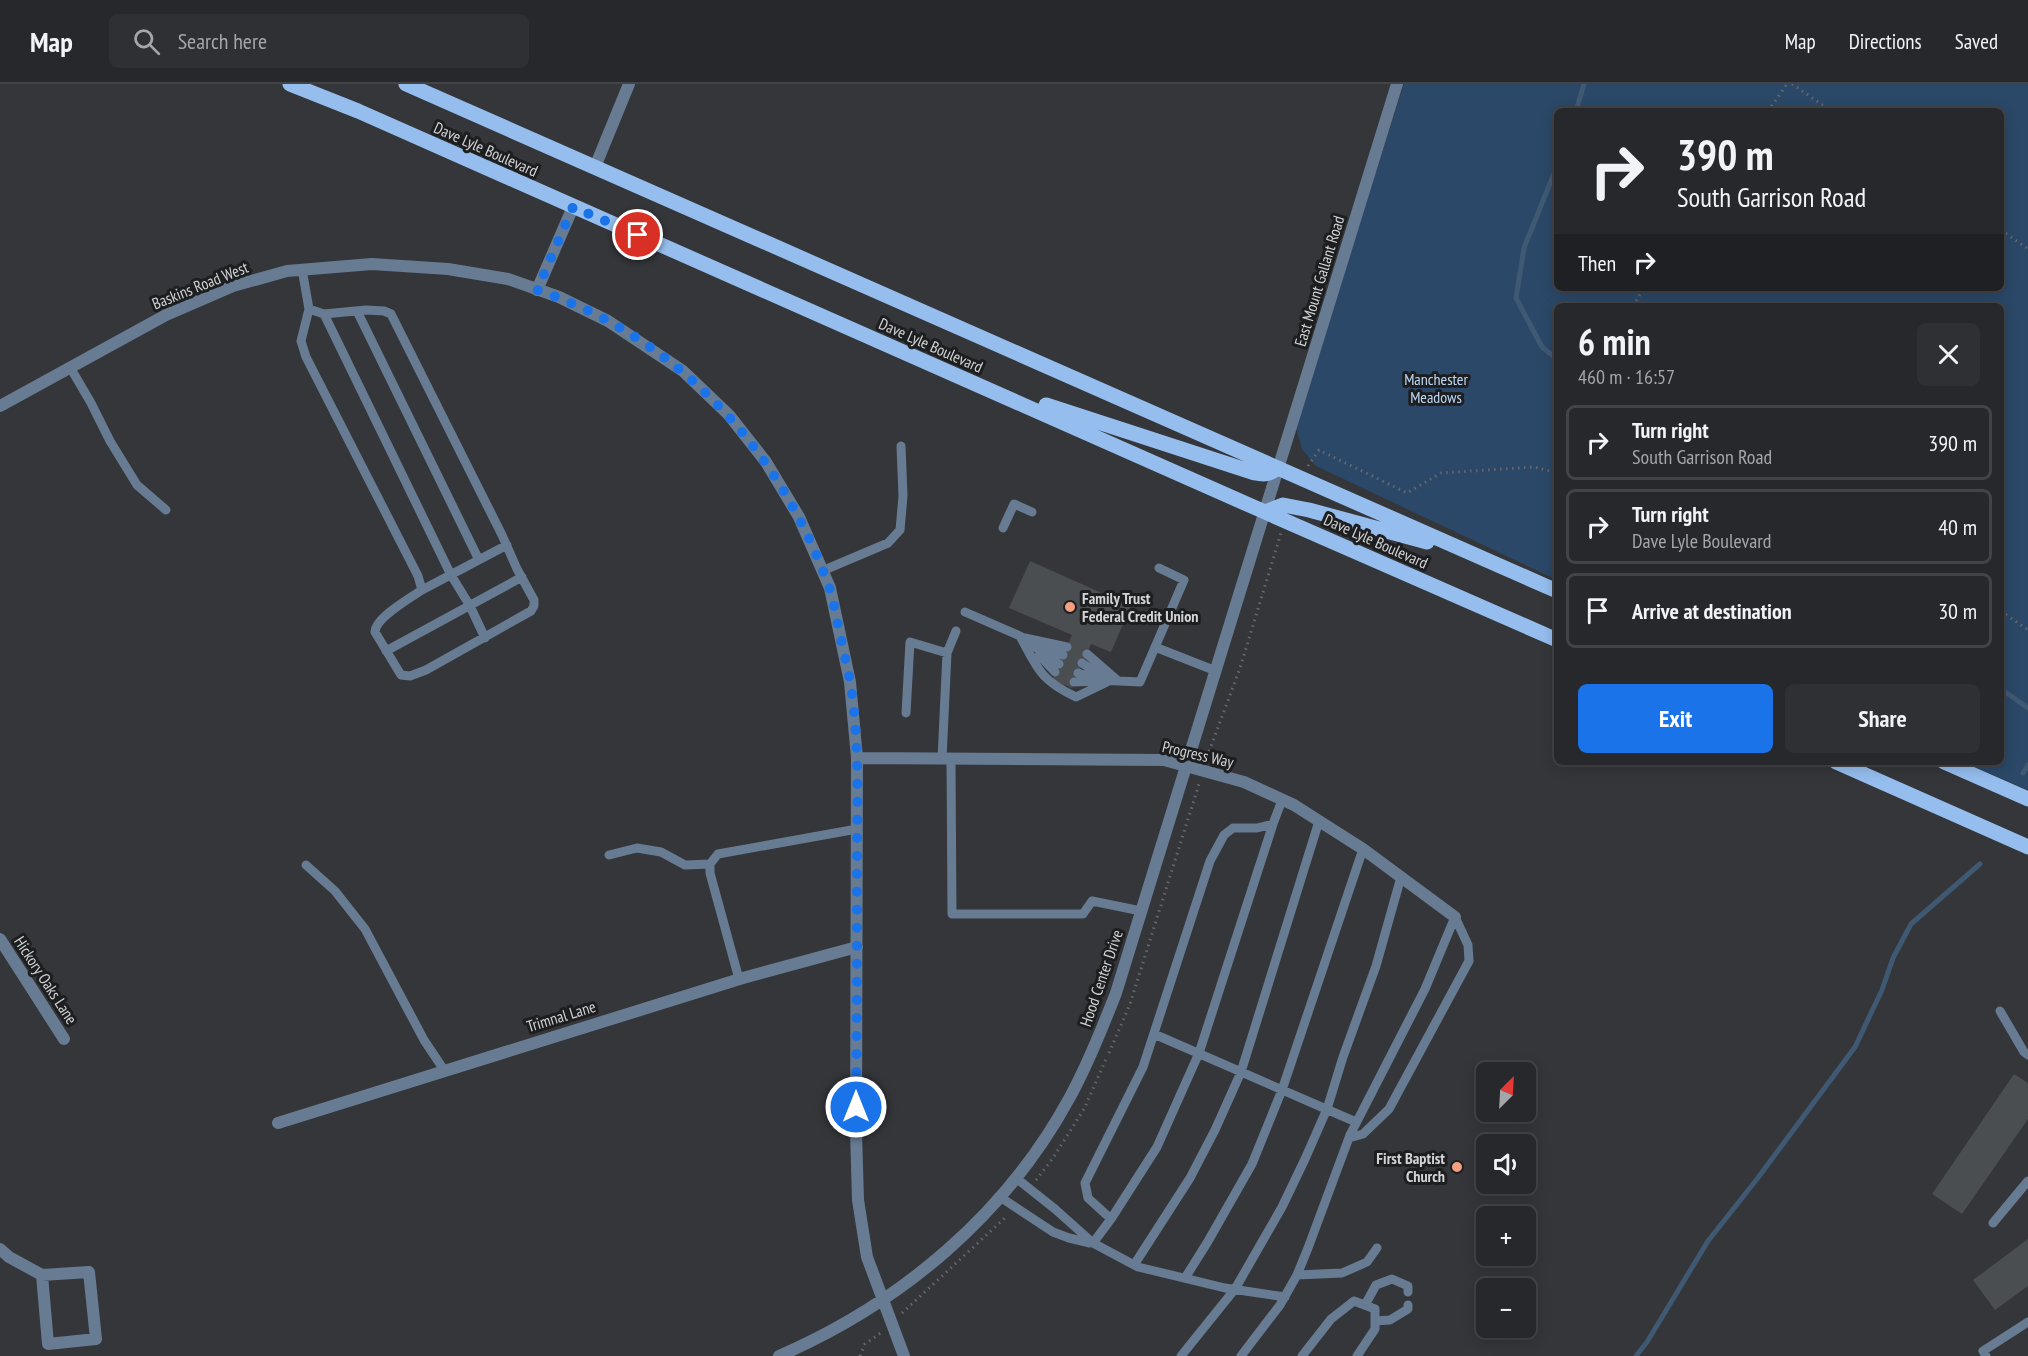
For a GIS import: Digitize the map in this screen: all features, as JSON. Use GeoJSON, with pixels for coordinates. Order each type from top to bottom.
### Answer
{"type":"FeatureCollection","features":[{"type":"Feature","properties":{"kind":"main road","name":"Dave Lyle Boulevard"},"geometry":{"type":"LineString","coordinates":[[290,84],[358,111],[1554,639]]}},
{"type":"Feature","properties":{"kind":"main road","name":"Dave Lyle Boulevard"},"geometry":{"type":"LineString","coordinates":[[406,84],[1554,590]]}},
{"type":"Feature","properties":{"kind":"main road"},"geometry":{"type":"LineString","coordinates":[[963,378],[1255,473],[1264,475],[1278,468]]}},
{"type":"Feature","properties":{"kind":"main road"},"geometry":{"type":"LineString","coordinates":[[1264,512],[1283,505],[1309,510],[1476,556]]}},
{"type":"Feature","properties":{"kind":"main road"},"geometry":{"type":"LineString","coordinates":[[1843,765],[2028,847]]}},
{"type":"Feature","properties":{"kind":"main road"},"geometry":{"type":"LineString","coordinates":[[1951,765],[2028,799]]}},
{"type":"Feature","properties":{"kind":"street"},"geometry":{"type":"LineString","coordinates":[[595,167],[628,84]]}},
{"type":"Feature","properties":{"kind":"street","name":"East Mount Gallant Road"},"geometry":{"type":"LineString","coordinates":[[1272,488],[1397,84]]}},
{"type":"Feature","properties":{"kind":"street"},"geometry":{"type":"LineString","coordinates":[[537,290],[573,207]]}},
{"type":"Feature","properties":{"kind":"street","name":"Baskins Road West"},"geometry":{"type":"LineString","coordinates":[[0,406],[166,315],[233,286],[287,271],[372,264],[448,269],[508,279],[569,302],[608,321],[683,371],[729,415],[766,462],[799,517],[830,588],[850,682],[857,759],[858,1200],[867,1257],[904,1356]]}},
{"type":"Feature","properties":{"kind":"street","name":"Hood Center Drive"},"geometry":{"type":"LineString","coordinates":[[779,1356],[845,1324],[882,1301],[915,1278],[950,1248],[1016,1178],[1039,1147],[1069,1098],[1095,1047],[1116,993],[1272,488]]}},
{"type":"Feature","properties":{"kind":"street","name":"Progress Way"},"geometry":{"type":"LineString","coordinates":[[857,759],[1164,760],[1244,782],[1282,800],[1363,849],[1455,917]]}},
{"type":"Feature","properties":{"kind":"street","name":"Hickory Oaks Lane"},"geometry":{"type":"LineString","coordinates":[[0,939],[64,1039]]}},
{"type":"Feature","properties":{"kind":"street","name":"Trimnal Lane"},"geometry":{"type":"LineString","coordinates":[[278,1122],[739,979],[857,947]]}},
{"type":"Feature","properties":{"kind":"street"},"geometry":{"type":"LineString","coordinates":[[0,1249],[9,1257],[42,1275],[89,1272],[96,1339],[48,1344],[42,1275]]}},
{"type":"Feature","properties":{"kind":"lane"},"geometry":{"type":"LineString","coordinates":[[302,269],[309,309],[301,341],[306,357],[418,576],[422,590]]}},
{"type":"Feature","properties":{"kind":"lane"},"geometry":{"type":"LineString","coordinates":[[309,309],[324,314],[357,310],[384,311],[391,314],[507,545],[534,600],[531,611],[486,638],[426,670],[410,676],[400,675],[375,632],[375,627],[382,618],[422,590],[507,545]]}},
{"type":"Feature","properties":{"kind":"lane"},"geometry":{"type":"LineString","coordinates":[[357,310],[410,423],[479,560]]}},
{"type":"Feature","properties":{"kind":"lane"},"geometry":{"type":"LineString","coordinates":[[324,314],[450,575],[470,606],[486,638]]}},
{"type":"Feature","properties":{"kind":"lane"},"geometry":{"type":"LineString","coordinates":[[70,367],[137,485],[166,510]]}},
{"type":"Feature","properties":{"kind":"lane"},"geometry":{"type":"LineString","coordinates":[[822,571],[888,543],[900,530],[903,496],[901,446]]}},
{"type":"Feature","properties":{"kind":"lane"},"geometry":{"type":"LineString","coordinates":[[1003,528],[1014,504],[1032,512]]}},
{"type":"Feature","properties":{"kind":"lane"},"geometry":{"type":"LineString","coordinates":[[1114,681],[1083,663],[1099,680],[1114,681],[1140,682],[1184,580],[1159,568]]}},
{"type":"Feature","properties":{"kind":"lane"},"geometry":{"type":"LineString","coordinates":[[386,651],[522,577]]}},
{"type":"Feature","properties":{"kind":"lane"},"geometry":{"type":"LineString","coordinates":[[965,612],[1020,636],[1061,660],[1020,636]]}},
{"type":"Feature","properties":{"kind":"lane"},"geometry":{"type":"LineString","coordinates":[[956,631],[947,653],[947,759],[952,914],[1083,914],[1092,901],[1141,911]]}},
{"type":"Feature","properties":{"kind":"lane"},"geometry":{"type":"LineString","coordinates":[[1020,636],[1042,676],[1077,697],[1114,681]]}},
{"type":"Feature","properties":{"kind":"lane"},"geometry":{"type":"LineString","coordinates":[[906,713],[910,642],[947,653]]}},
{"type":"Feature","properties":{"kind":"lane"},"geometry":{"type":"LineString","coordinates":[[1155,646],[1216,671]]}},
{"type":"Feature","properties":{"kind":"lane"},"geometry":{"type":"LineString","coordinates":[[1074,682],[1114,681]]}},
{"type":"Feature","properties":{"kind":"lane"},"geometry":{"type":"LineString","coordinates":[[1093,1243],[1111,1219],[1156,1147],[1199,1053],[1282,800]]}},
{"type":"Feature","properties":{"kind":"lane"},"geometry":{"type":"LineString","coordinates":[[1134,1264],[1190,1178],[1241,1072],[1319,821]]}},
{"type":"Feature","properties":{"kind":"lane"},"geometry":{"type":"LineString","coordinates":[[1111,1219],[1088,1198],[1085,1183],[1143,1067],[1209,861],[1224,835],[1233,828],[1257,828],[1273,824]]}},
{"type":"Feature","properties":{"kind":"lane"},"geometry":{"type":"LineString","coordinates":[[739,979],[710,873],[710,864],[718,854],[857,829]]}},
{"type":"Feature","properties":{"kind":"lane"},"geometry":{"type":"LineString","coordinates":[[609,855],[637,848],[661,852],[685,865],[710,864]]}},
{"type":"Feature","properties":{"kind":"lane"},"geometry":{"type":"LineString","coordinates":[[1185,1278],[1251,1164],[1282,1090],[1363,849]]}},
{"type":"Feature","properties":{"kind":"lane"},"geometry":{"type":"LineString","coordinates":[[306,865],[335,891],[364,929],[424,1040],[444,1070]]}},
{"type":"Feature","properties":{"kind":"lane"},"geometry":{"type":"LineString","coordinates":[[1181,1356],[1235,1289],[1282,1207],[1327,1109],[1376,966],[1401,878]]}},
{"type":"Feature","properties":{"kind":"lane"},"geometry":{"type":"LineString","coordinates":[[1241,1356],[1285,1296],[1297,1275],[1348,1138],[1425,989],[1455,917]]}},
{"type":"Feature","properties":{"kind":"lane"},"geometry":{"type":"LineString","coordinates":[[1348,1138],[1363,1134],[1389,1109],[1468,961],[1468,945],[1455,917]]}},
{"type":"Feature","properties":{"kind":"lane"},"geometry":{"type":"LineString","coordinates":[[2000,1011],[2028,1055]]}},
{"type":"Feature","properties":{"kind":"lane"},"geometry":{"type":"LineString","coordinates":[[1154,1034],[1356,1122]]}},
{"type":"Feature","properties":{"kind":"lane"},"geometry":{"type":"LineString","coordinates":[[1016,1178],[1093,1243],[1134,1264],[1235,1289],[1285,1296]]}},
{"type":"Feature","properties":{"kind":"lane"},"geometry":{"type":"LineString","coordinates":[[1994,1223],[2028,1181]]}},
{"type":"Feature","properties":{"kind":"lane"},"geometry":{"type":"LineString","coordinates":[[1000,1197],[1053,1232],[1093,1243]]}},
{"type":"Feature","properties":{"kind":"lane"},"geometry":{"type":"LineString","coordinates":[[1297,1275],[1342,1274],[1367,1262],[1377,1248]]}},
{"type":"Feature","properties":{"kind":"lane"},"geometry":{"type":"LineString","coordinates":[[1365,1305],[1376,1285],[1392,1279],[1408,1286],[1408,1292]]}},
{"type":"Feature","properties":{"kind":"lane"},"geometry":{"type":"LineString","coordinates":[[1302,1356],[1331,1319],[1354,1301],[1375,1309],[1376,1321],[1375,1329],[1357,1356]]}},
{"type":"Feature","properties":{"kind":"lane"},"geometry":{"type":"LineString","coordinates":[[1376,1321],[1390,1320],[1408,1310],[1408,1305]]}},
{"type":"Feature","properties":{"kind":"lane"},"geometry":{"type":"LineString","coordinates":[[1986,1356],[1983,1351],[2028,1322]]}},
{"type":"Feature","properties":{"kind":"path"},"geometry":{"type":"LineString","coordinates":[[1770,108],[1787,84]]}},
{"type":"Feature","properties":{"kind":"path"},"geometry":{"type":"LineString","coordinates":[[1792,84],[1827,108]]}},
{"type":"Feature","properties":{"kind":"path"},"geometry":{"type":"LineString","coordinates":[[2004,232],[2028,249]]}},
{"type":"Feature","properties":{"kind":"path"},"geometry":{"type":"LineString","coordinates":[[1302,479],[1319,450],[1407,493],[1441,473],[1534,467],[1554,472]]}},
{"type":"Feature","properties":{"kind":"path"},"geometry":{"type":"LineString","coordinates":[[2004,613],[2028,630]]}},
{"type":"Feature","properties":{"kind":"path"},"geometry":{"type":"LineString","coordinates":[[860,1356],[866,1344],[879,1334]]}},
{"type":"Feature","properties":{"kind":"green space","name":"Manchester Meadows"},"geometry":{"type":"Polygon","coordinates":[[[1404,84],[2028,84],[2028,790],[1970,765],[2004,765],[2004,303],[1554,303],[1554,579],[1316,466],[1302,449],[1295,425],[1404,84]]]}},
{"type":"Feature","properties":{"kind":"building","name":"Family Trust Federal Credit Union"},"geometry":{"type":"Polygon","coordinates":[[[1030,561],[1131,606],[1111,652],[1091,644],[1072,688],[1052,680],[1072,635],[1009,608],[1030,561]]]}},
{"type":"Feature","properties":{"kind":"building"},"geometry":{"type":"Polygon","coordinates":[[[2014,1074],[2028,1083],[2028,1119],[1962,1214],[1932,1194],[2014,1074]]]}},
{"type":"Feature","properties":{"kind":"building"},"geometry":{"type":"Polygon","coordinates":[[[2028,1239],[2028,1286],[1995,1310],[1973,1280],[2028,1239]]]}},
{"type":"Feature","properties":{"kind":"waterway"},"geometry":{"type":"LineString","coordinates":[[1577,108],[1584,84]]}},
{"type":"Feature","properties":{"kind":"waterway"},"geometry":{"type":"LineString","coordinates":[[1554,173],[1524,248],[1516,298],[1542,347],[1554,357]]}},
{"type":"Feature","properties":{"kind":"waterway"},"geometry":{"type":"LineString","coordinates":[[2004,691],[2028,708]]}},
{"type":"Feature","properties":{"kind":"waterway"},"geometry":{"type":"LineString","coordinates":[[2023,773],[2028,765]]}},
{"type":"Feature","properties":{"kind":"waterway"},"geometry":{"type":"LineString","coordinates":[[1636,1356],[1647,1342],[1708,1241],[1855,1047],[1882,990],[1893,958],[1911,924],[1980,864]]}},
{"type":"Feature","properties":{"kind":"place","name":"Family Trust Federal Credit Union"},"geometry":{"type":"Point","coordinates":[1070,607]}},
{"type":"Feature","properties":{"kind":"place","name":"First Baptist Church"},"geometry":{"type":"Point","coordinates":[1457,1167]}},
{"type":"Feature","properties":{"kind":"route"},"geometry":{"type":"LineString","coordinates":[[638,235],[573,207],[537,290],[558,297],[608,321],[632,336],[683,371],[729,415],[766,462],[799,517],[830,588],[850,682],[857,759],[856,1107]]}}]}
